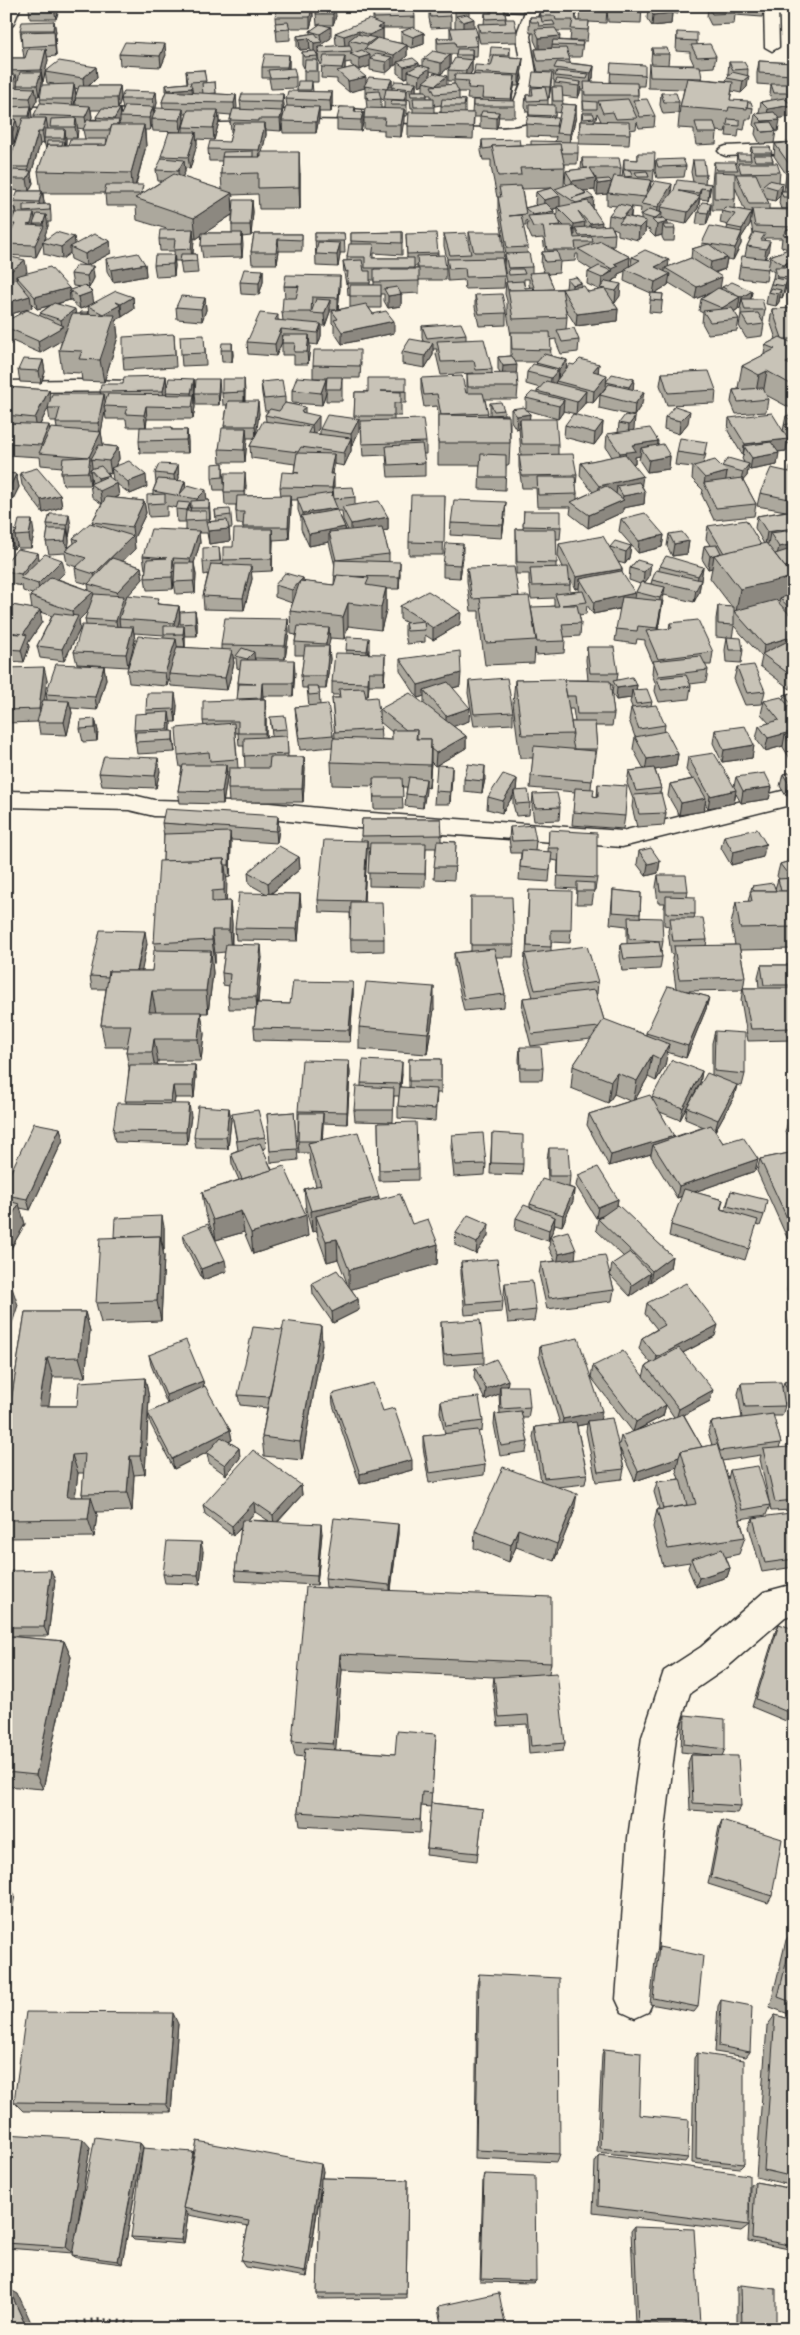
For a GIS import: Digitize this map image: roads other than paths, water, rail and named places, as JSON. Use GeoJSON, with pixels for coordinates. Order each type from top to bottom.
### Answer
{"type":"FeatureCollection","features":[{"type":"Feature","properties":{"kind":"street"},"geometry":{"type":"LineString","coordinates":[[6,25],[14,6]]}},
{"type":"Feature","properties":{"kind":"street"},"geometry":{"type":"LineString","coordinates":[[6,111],[224,117],[342,113],[435,121],[510,122],[521,120],[520,104],[530,79],[522,36],[534,6]]}},
{"type":"Feature","properties":{"kind":"street"},"geometry":{"type":"LineString","coordinates":[[771,6],[772,47]]}},
{"type":"Feature","properties":{"kind":"street"},"geometry":{"type":"LineString","coordinates":[[726,152],[794,148]]}},
{"type":"Feature","properties":{"kind":"street"},"geometry":{"type":"LineString","coordinates":[[6,387],[74,385],[152,386]]}},
{"type":"Feature","properties":{"kind":"street"},"geometry":{"type":"LineString","coordinates":[[6,799],[129,802],[154,808],[269,811],[358,820],[622,839],[794,796]]}},
{"type":"Feature","properties":{"kind":"street"},"geometry":{"type":"LineString","coordinates":[[635,1999],[646,1838],[659,1737],[676,1683],[713,1658],[776,1603],[794,1600]]}}]}
